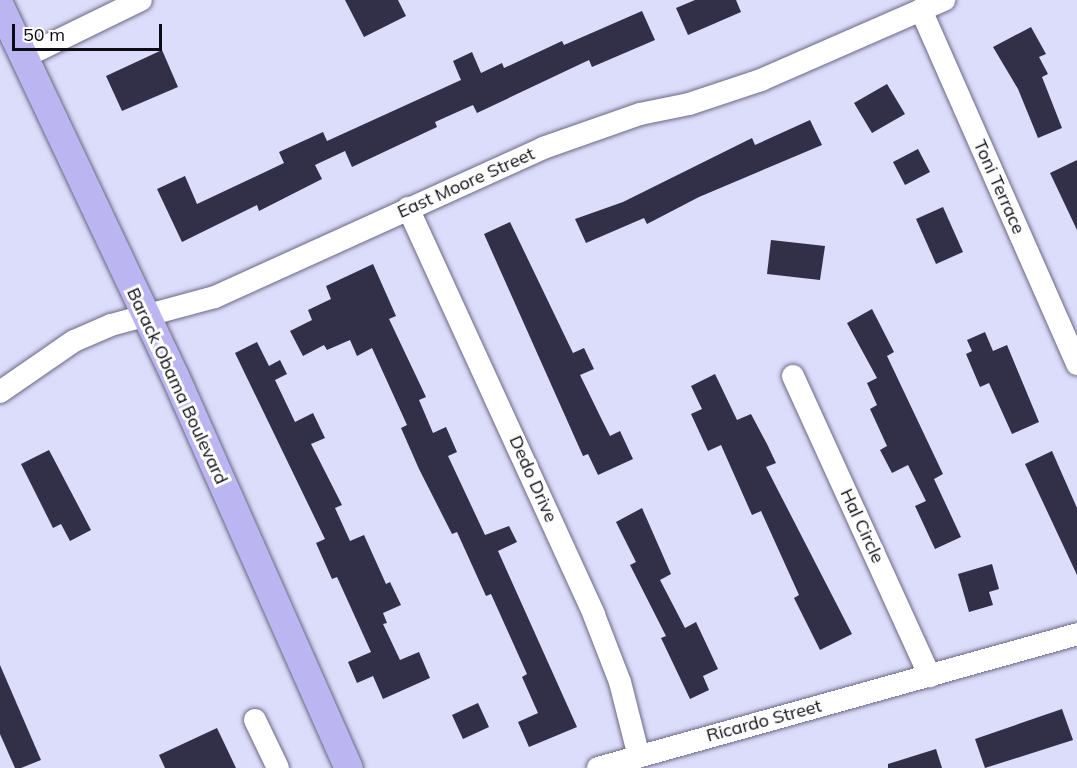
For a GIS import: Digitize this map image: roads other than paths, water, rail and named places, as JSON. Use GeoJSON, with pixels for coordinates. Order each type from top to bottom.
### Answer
{"type":"FeatureCollection","features":[{"type":"Feature","properties":{"kind":"main road","name":"Barack Obama Boulevard"},"geometry":{"type":"LineString","coordinates":[[0,6],[145,317],[180,386],[349,768]]}},
{"type":"Feature","properties":{"kind":"street"},"geometry":{"type":"LineString","coordinates":[[24,57],[141,0]]}},
{"type":"Feature","properties":{"kind":"street","name":"East Moore Street"},"geometry":{"type":"LineString","coordinates":[[0,392],[74,341],[111,325],[215,297],[408,208],[581,134],[761,81],[944,0]]}},
{"type":"Feature","properties":{"kind":"street","name":"Toni Terrace"},"geometry":{"type":"LineString","coordinates":[[921,10],[1077,364]]}},
{"type":"Feature","properties":{"kind":"street","name":"Dedo Drive"},"geometry":{"type":"LineString","coordinates":[[408,208],[594,615],[620,682],[639,757]]}},
{"type":"Feature","properties":{"kind":"street","name":"Hal Circle"},"geometry":{"type":"LineString","coordinates":[[793,376],[930,676]]}},
{"type":"Feature","properties":{"kind":"street"},"geometry":{"type":"LineString","coordinates":[[930,676],[1077,634]]}},
{"type":"Feature","properties":{"kind":"street","name":"Ricardo Street"},"geometry":{"type":"LineString","coordinates":[[598,768],[930,676]]}},
{"type":"Feature","properties":{"kind":"street"},"geometry":{"type":"LineString","coordinates":[[255,720],[278,768]]}}]}
